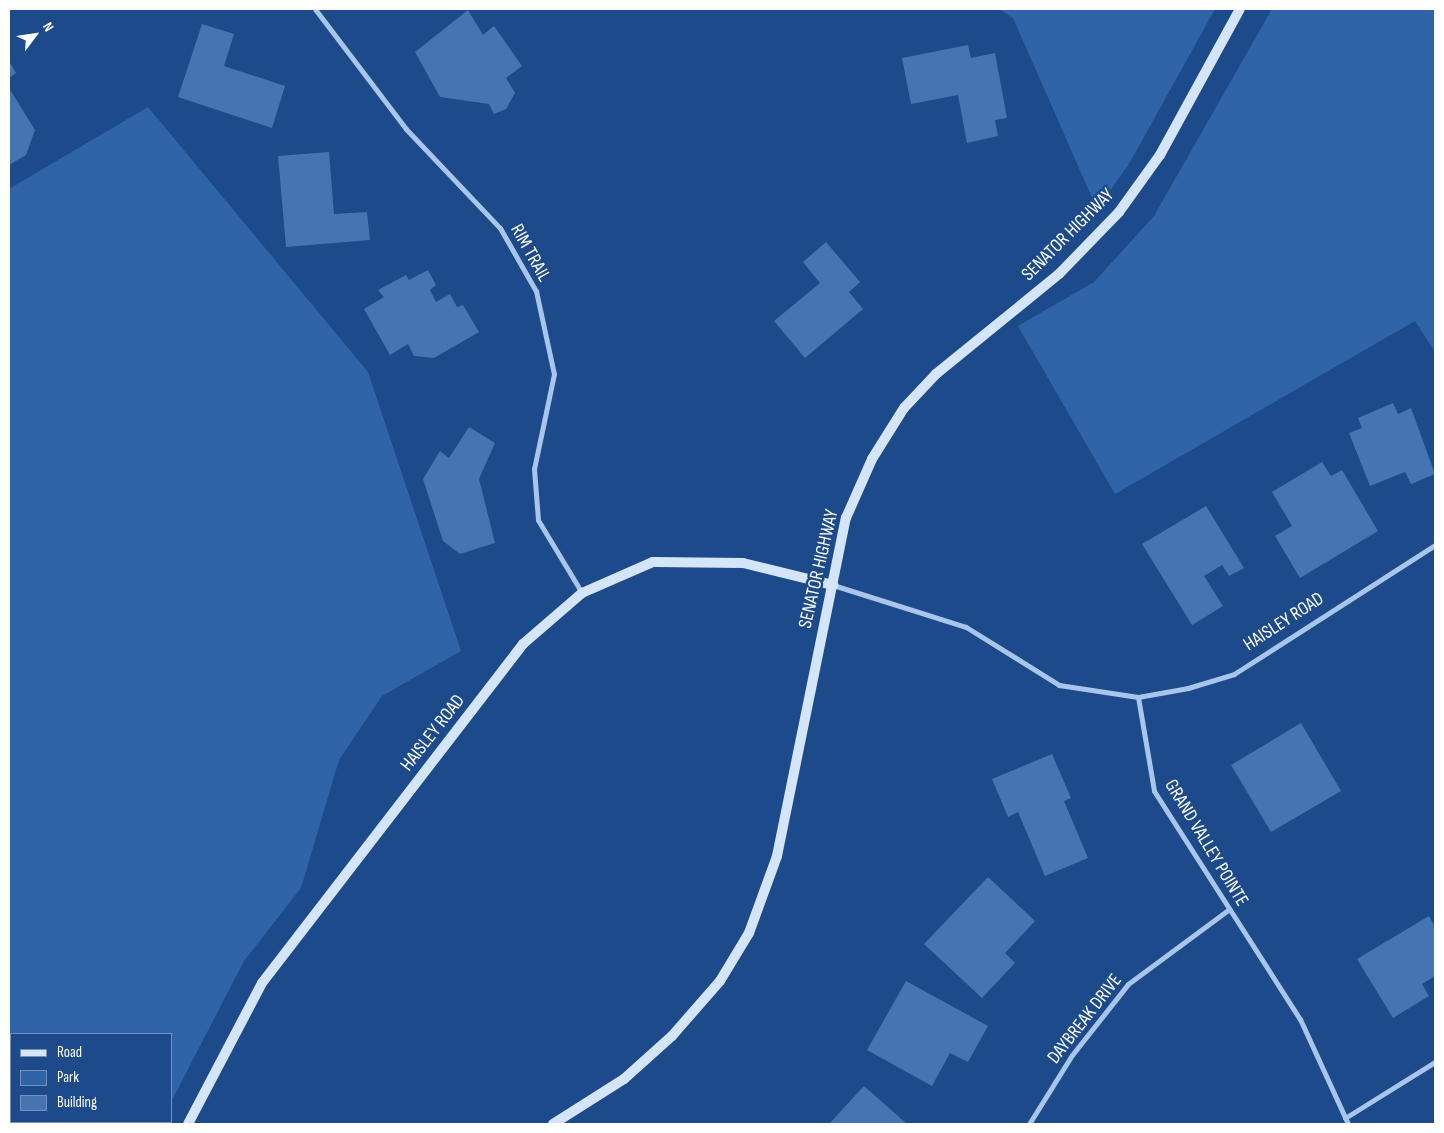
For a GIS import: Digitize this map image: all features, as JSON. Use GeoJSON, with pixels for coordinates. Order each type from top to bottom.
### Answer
{"type":"FeatureCollection","features":[{"type":"Feature","properties":{"kind":"street","name":"RIM TRAIL"},"geometry":{"type":"LineString","coordinates":[[315,9],[406,129],[500,228],[536,290],[554,374],[534,469],[538,520],[582,593]]}},
{"type":"Feature","properties":{"kind":"street","name":"SENATOR HIGHWAY"},"geometry":{"type":"LineString","coordinates":[[553,1124],[624,1079],[672,1036],[720,981],[749,933],[777,856],[846,518],[872,459],[904,408],[936,374],[1060,274],[1119,212],[1160,155],[1240,9]]}},
{"type":"Feature","properties":{"kind":"street","name":"HAISLEY ROAD"},"geometry":{"type":"LineString","coordinates":[[1138,697],[1188,688],[1234,674],[1435,544]]}},
{"type":"Feature","properties":{"kind":"street","name":"HAISLEY ROAD"},"geometry":{"type":"LineString","coordinates":[[188,1124],[262,983],[524,644],[582,593],[653,562],[743,564],[833,585]]}},
{"type":"Feature","properties":{"kind":"street"},"geometry":{"type":"LineString","coordinates":[[833,585],[966,627],[1059,684],[1138,697]]}},
{"type":"Feature","properties":{"kind":"street","name":"GRAND VALLEY POINTE"},"geometry":{"type":"LineString","coordinates":[[1138,697],[1154,791],[1228,910],[1300,1019],[1348,1124]]}},
{"type":"Feature","properties":{"kind":"street","name":"DAYBREAK DRIVE"},"geometry":{"type":"LineString","coordinates":[[1030,1124],[1072,1055],[1128,984],[1228,910]]}},
{"type":"Feature","properties":{"kind":"street"},"geometry":{"type":"LineString","coordinates":[[1345,1118],[1435,1062]]}},
{"type":"Feature","properties":{"kind":"green space"},"geometry":{"type":"Polygon","coordinates":[[[999,9],[1215,9],[1129,164],[1097,209],[1013,18],[999,9]]]}},
{"type":"Feature","properties":{"kind":"green space"},"geometry":{"type":"Polygon","coordinates":[[[1272,9],[1435,9],[1435,352],[1415,321],[1115,494],[1018,326],[1094,282],[1154,216],[1272,9]]]}},
{"type":"Feature","properties":{"kind":"green space"},"geometry":{"type":"Polygon","coordinates":[[[148,107],[368,372],[461,651],[382,696],[339,760],[301,888],[244,961],[172,1100],[172,1033],[10,1033],[10,1123],[160,1124],[9,1124],[9,189],[148,107]]]}},
{"type":"Feature","properties":{"kind":"building"},"geometry":{"type":"Polygon","coordinates":[[[468,10],[483,35],[494,26],[522,66],[506,78],[515,93],[506,109],[494,114],[489,104],[440,97],[415,52],[468,10]]]}},
{"type":"Feature","properties":{"kind":"building"},"geometry":{"type":"Polygon","coordinates":[[[202,24],[234,34],[224,66],[285,86],[272,128],[178,97],[202,24]]]}},
{"type":"Feature","properties":{"kind":"building"},"geometry":{"type":"Polygon","coordinates":[[[968,45],[971,58],[995,53],[1007,118],[995,120],[998,136],[967,143],[958,95],[911,104],[902,58],[968,45]]]}},
{"type":"Feature","properties":{"kind":"building"},"geometry":{"type":"Polygon","coordinates":[[[9,61],[16,73],[9,78],[9,61]]]}},
{"type":"Feature","properties":{"kind":"building"},"geometry":{"type":"Polygon","coordinates":[[[9,88],[35,130],[26,155],[9,165],[9,88]]]}},
{"type":"Feature","properties":{"kind":"building"},"geometry":{"type":"Polygon","coordinates":[[[329,152],[334,214],[367,212],[370,240],[286,247],[278,156],[329,152]]]}},
{"type":"Feature","properties":{"kind":"building"},"geometry":{"type":"Polygon","coordinates":[[[826,242],[860,282],[849,292],[863,309],[805,358],[774,321],[820,283],[803,262],[826,242]]]}},
{"type":"Feature","properties":{"kind":"building"},"geometry":{"type":"Polygon","coordinates":[[[428,270],[436,285],[430,290],[436,302],[450,294],[457,307],[463,305],[479,332],[434,358],[414,356],[408,344],[390,355],[364,309],[384,297],[378,290],[406,275],[409,280],[428,270]]]}},
{"type":"Feature","properties":{"kind":"building"},"geometry":{"type":"Polygon","coordinates":[[[1393,403],[1398,414],[1411,408],[1435,474],[1411,484],[1405,472],[1370,486],[1349,433],[1362,428],[1358,418],[1393,403]]]}},
{"type":"Feature","properties":{"kind":"building"},"geometry":{"type":"Polygon","coordinates":[[[469,427],[495,443],[479,479],[495,543],[460,554],[443,541],[423,479],[440,451],[449,458],[469,427]]]}},
{"type":"Feature","properties":{"kind":"building"},"geometry":{"type":"Polygon","coordinates":[[[1322,462],[1331,476],[1342,470],[1378,531],[1300,578],[1275,536],[1292,526],[1272,492],[1322,462]]]}},
{"type":"Feature","properties":{"kind":"building"},"geometry":{"type":"Polygon","coordinates":[[[1206,506],[1244,568],[1229,576],[1222,565],[1204,576],[1223,606],[1192,625],[1142,544],[1206,506]]]}},
{"type":"Feature","properties":{"kind":"building"},"geometry":{"type":"Polygon","coordinates":[[[1301,723],[1341,791],[1271,832],[1231,765],[1301,723]]]}},
{"type":"Feature","properties":{"kind":"building"},"geometry":{"type":"Polygon","coordinates":[[[1052,754],[1071,798],[1064,801],[1088,858],[1045,876],[1018,812],[1008,817],[992,779],[1052,754]]]}},
{"type":"Feature","properties":{"kind":"building"},"geometry":{"type":"Polygon","coordinates":[[[988,877],[1035,921],[1005,953],[1015,963],[982,998],[924,944],[988,877]]]}},
{"type":"Feature","properties":{"kind":"building"},"geometry":{"type":"Polygon","coordinates":[[[1429,916],[1435,927],[1435,976],[1422,984],[1429,996],[1393,1018],[1357,959],[1429,916]]]}},
{"type":"Feature","properties":{"kind":"building"},"geometry":{"type":"Polygon","coordinates":[[[906,981],[988,1026],[968,1062],[950,1053],[932,1086],[867,1050],[906,981]]]}},
{"type":"Feature","properties":{"kind":"building"},"geometry":{"type":"Polygon","coordinates":[[[864,1086],[907,1124],[829,1124],[864,1086]]]}}]}
